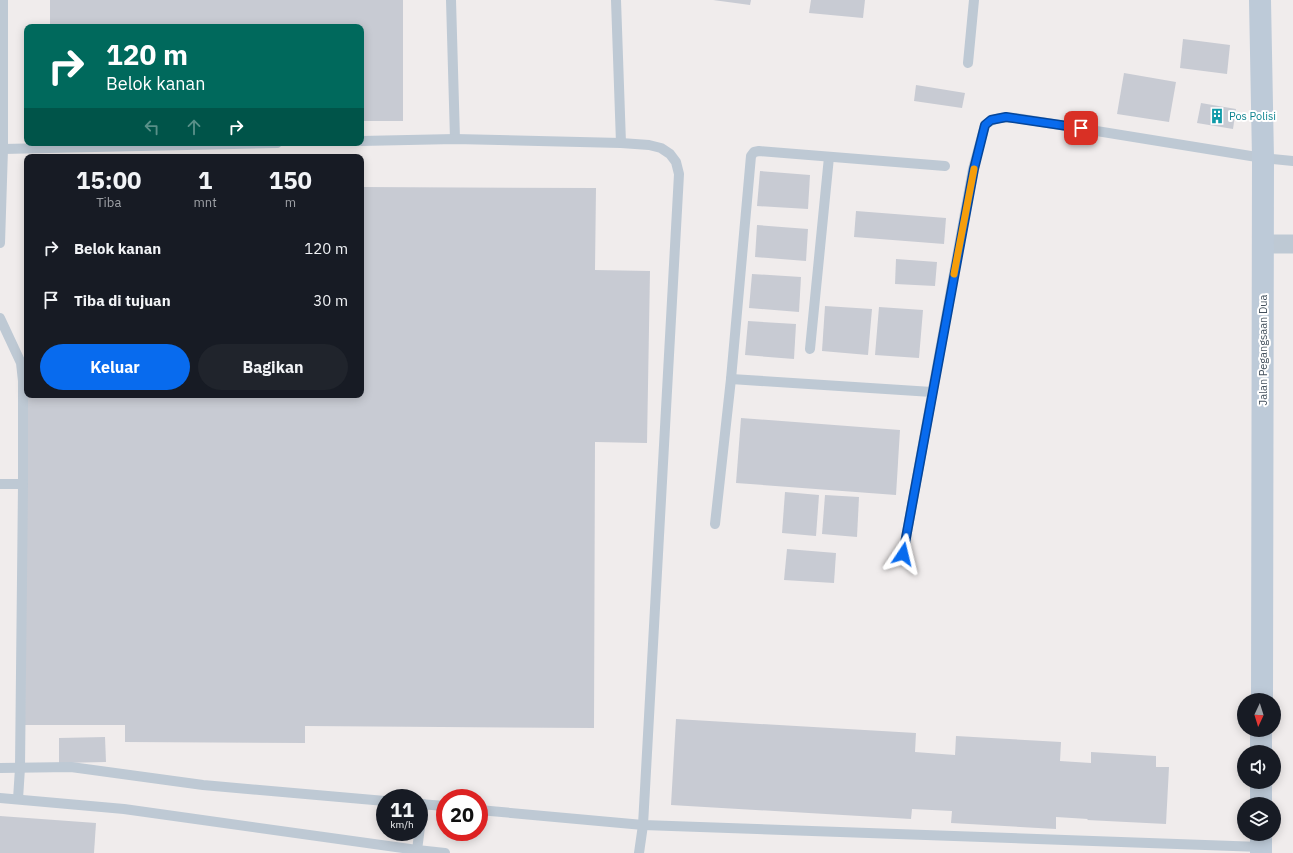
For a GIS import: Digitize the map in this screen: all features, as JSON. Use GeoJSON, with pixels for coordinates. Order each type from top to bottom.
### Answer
{"type":"FeatureCollection","features":[{"type":"Feature","properties":{"kind":"main road","name":"Jalan Pegangsaan Dua"},"geometry":{"type":"LineString","coordinates":[[1260,0],[1263,158],[1262,693]]}},
{"type":"Feature","properties":{"kind":"street"},"geometry":{"type":"LineString","coordinates":[[1263,244],[1293,244]]}},
{"type":"Feature","properties":{"kind":"lane"},"geometry":{"type":"LineString","coordinates":[[0,243],[3,149],[3,0]]}},
{"type":"Feature","properties":{"kind":"lane"},"geometry":{"type":"LineString","coordinates":[[452,0],[455,139]]}},
{"type":"Feature","properties":{"kind":"lane"},"geometry":{"type":"LineString","coordinates":[[616,0],[621,142]]}},
{"type":"Feature","properties":{"kind":"lane"},"geometry":{"type":"LineString","coordinates":[[968,63],[974,0]]}},
{"type":"Feature","properties":{"kind":"lane"},"geometry":{"type":"LineString","coordinates":[[903,554],[974,169],[982,132],[985,125],[991,120],[1006,117],[1016,118],[1263,158],[1293,161]]}},
{"type":"Feature","properties":{"kind":"lane"},"geometry":{"type":"LineString","coordinates":[[364,141],[455,139],[621,142],[661,148],[670,154],[676,162],[679,174],[643,825],[639,853]]}},
{"type":"Feature","properties":{"kind":"lane"},"geometry":{"type":"LineString","coordinates":[[3,149],[140,146]]}},
{"type":"Feature","properties":{"kind":"lane"},"geometry":{"type":"LineString","coordinates":[[715,524],[751,156],[754,152],[759,151],[945,166]]}},
{"type":"Feature","properties":{"kind":"lane"},"geometry":{"type":"LineString","coordinates":[[810,349],[829,157]]}},
{"type":"Feature","properties":{"kind":"lane"},"geometry":{"type":"LineString","coordinates":[[0,318],[21,363],[23,381],[20,768],[18,799]]}},
{"type":"Feature","properties":{"kind":"lane"},"geometry":{"type":"LineString","coordinates":[[730,379],[932,392]]}},
{"type":"Feature","properties":{"kind":"lane"},"geometry":{"type":"LineString","coordinates":[[0,484],[23,484]]}},
{"type":"Feature","properties":{"kind":"lane"},"geometry":{"type":"LineString","coordinates":[[0,768],[71,767],[203,785],[376,800]]}},
{"type":"Feature","properties":{"kind":"lane"},"geometry":{"type":"LineString","coordinates":[[0,798],[124,809],[445,853]]}},
{"type":"Feature","properties":{"kind":"lane"},"geometry":{"type":"LineString","coordinates":[[488,811],[643,825],[1261,845]]}},
{"type":"Feature","properties":{"kind":"lane"},"geometry":{"type":"LineString","coordinates":[[417,850],[418,841]]}},
{"type":"Feature","properties":{"kind":"building"},"geometry":{"type":"Polygon","coordinates":[[[50,0],[403,0],[403,121],[364,121],[364,24],[50,24],[50,0]]]}},
{"type":"Feature","properties":{"kind":"building"},"geometry":{"type":"Polygon","coordinates":[[[713,0],[751,0],[750,5],[713,0]]]}},
{"type":"Feature","properties":{"kind":"building"},"geometry":{"type":"Polygon","coordinates":[[[811,0],[865,0],[863,18],[809,13],[811,0]]]}},
{"type":"Feature","properties":{"kind":"building"},"geometry":{"type":"Polygon","coordinates":[[[1183,39],[1230,45],[1227,74],[1180,68],[1183,39]]]}},
{"type":"Feature","properties":{"kind":"building"},"geometry":{"type":"Polygon","coordinates":[[[1124,73],[1176,82],[1169,122],[1117,114],[1124,73]]]}},
{"type":"Feature","properties":{"kind":"building"},"geometry":{"type":"Polygon","coordinates":[[[916,85],[965,93],[962,108],[914,101],[916,85]]]}},
{"type":"Feature","properties":{"kind":"building","name":"Pos Polisi"},"geometry":{"type":"Polygon","coordinates":[[[1201,103],[1236,109],[1233,129],[1197,123],[1201,103]]]}},
{"type":"Feature","properties":{"kind":"building"},"geometry":{"type":"Polygon","coordinates":[[[760,171],[810,175],[808,209],[757,206],[760,171]]]}},
{"type":"Feature","properties":{"kind":"building"},"geometry":{"type":"Polygon","coordinates":[[[364,187],[596,188],[595,270],[650,271],[647,443],[595,442],[594,728],[305,726],[305,743],[125,742],[125,725],[25,725],[26,398],[364,398],[364,187]]]}},
{"type":"Feature","properties":{"kind":"building"},"geometry":{"type":"Polygon","coordinates":[[[856,211],[946,218],[944,244],[854,237],[856,211]]]}},
{"type":"Feature","properties":{"kind":"building"},"geometry":{"type":"Polygon","coordinates":[[[757,225],[808,229],[806,261],[755,257],[757,225]]]}},
{"type":"Feature","properties":{"kind":"building"},"geometry":{"type":"Polygon","coordinates":[[[896,259],[937,262],[935,286],[895,284],[896,259]]]}},
{"type":"Feature","properties":{"kind":"building"},"geometry":{"type":"Polygon","coordinates":[[[752,274],[801,277],[799,312],[749,308],[752,274]]]}},
{"type":"Feature","properties":{"kind":"building"},"geometry":{"type":"Polygon","coordinates":[[[825,306],[872,309],[868,355],[822,351],[825,306]]]}},
{"type":"Feature","properties":{"kind":"building"},"geometry":{"type":"Polygon","coordinates":[[[879,307],[923,310],[919,358],[875,355],[879,307]]]}},
{"type":"Feature","properties":{"kind":"building"},"geometry":{"type":"Polygon","coordinates":[[[748,321],[796,324],[794,359],[745,355],[748,321]]]}},
{"type":"Feature","properties":{"kind":"building"},"geometry":{"type":"Polygon","coordinates":[[[741,418],[900,430],[896,495],[736,483],[741,418]]]}},
{"type":"Feature","properties":{"kind":"building"},"geometry":{"type":"Polygon","coordinates":[[[785,492],[819,495],[816,536],[782,533],[785,492]]]}},
{"type":"Feature","properties":{"kind":"building"},"geometry":{"type":"Polygon","coordinates":[[[825,495],[859,497],[857,537],[822,534],[825,495]]]}},
{"type":"Feature","properties":{"kind":"building"},"geometry":{"type":"Polygon","coordinates":[[[787,549],[836,553],[834,583],[784,580],[787,549]]]}},
{"type":"Feature","properties":{"kind":"building"},"geometry":{"type":"Polygon","coordinates":[[[676,719],[916,733],[915,752],[955,755],[956,736],[1061,742],[1060,761],[1091,763],[1091,752],[1156,756],[1156,767],[1169,767],[1166,824],[1056,817],[1056,829],[951,823],[952,811],[912,809],[911,819],[671,805],[676,719]]]}},
{"type":"Feature","properties":{"kind":"building"},"geometry":{"type":"Polygon","coordinates":[[[105,737],[106,762],[59,763],[59,738],[105,737]]]}},
{"type":"Feature","properties":{"kind":"building"},"geometry":{"type":"Polygon","coordinates":[[[0,816],[96,823],[94,853],[0,853],[0,816]]]}},
{"type":"Feature","properties":{"kind":"slow traffic"},"geometry":{"type":"LineString","coordinates":[[954,274],[974,169]]}},
{"type":"Feature","properties":{"kind":"place","name":"Pos Polisi"},"geometry":{"type":"Point","coordinates":[1217,116]}},
{"type":"Feature","properties":{"kind":"route"},"geometry":{"type":"LineString","coordinates":[[903,554],[982,132],[985,125],[991,120],[1006,117],[1081,128]]}}]}
